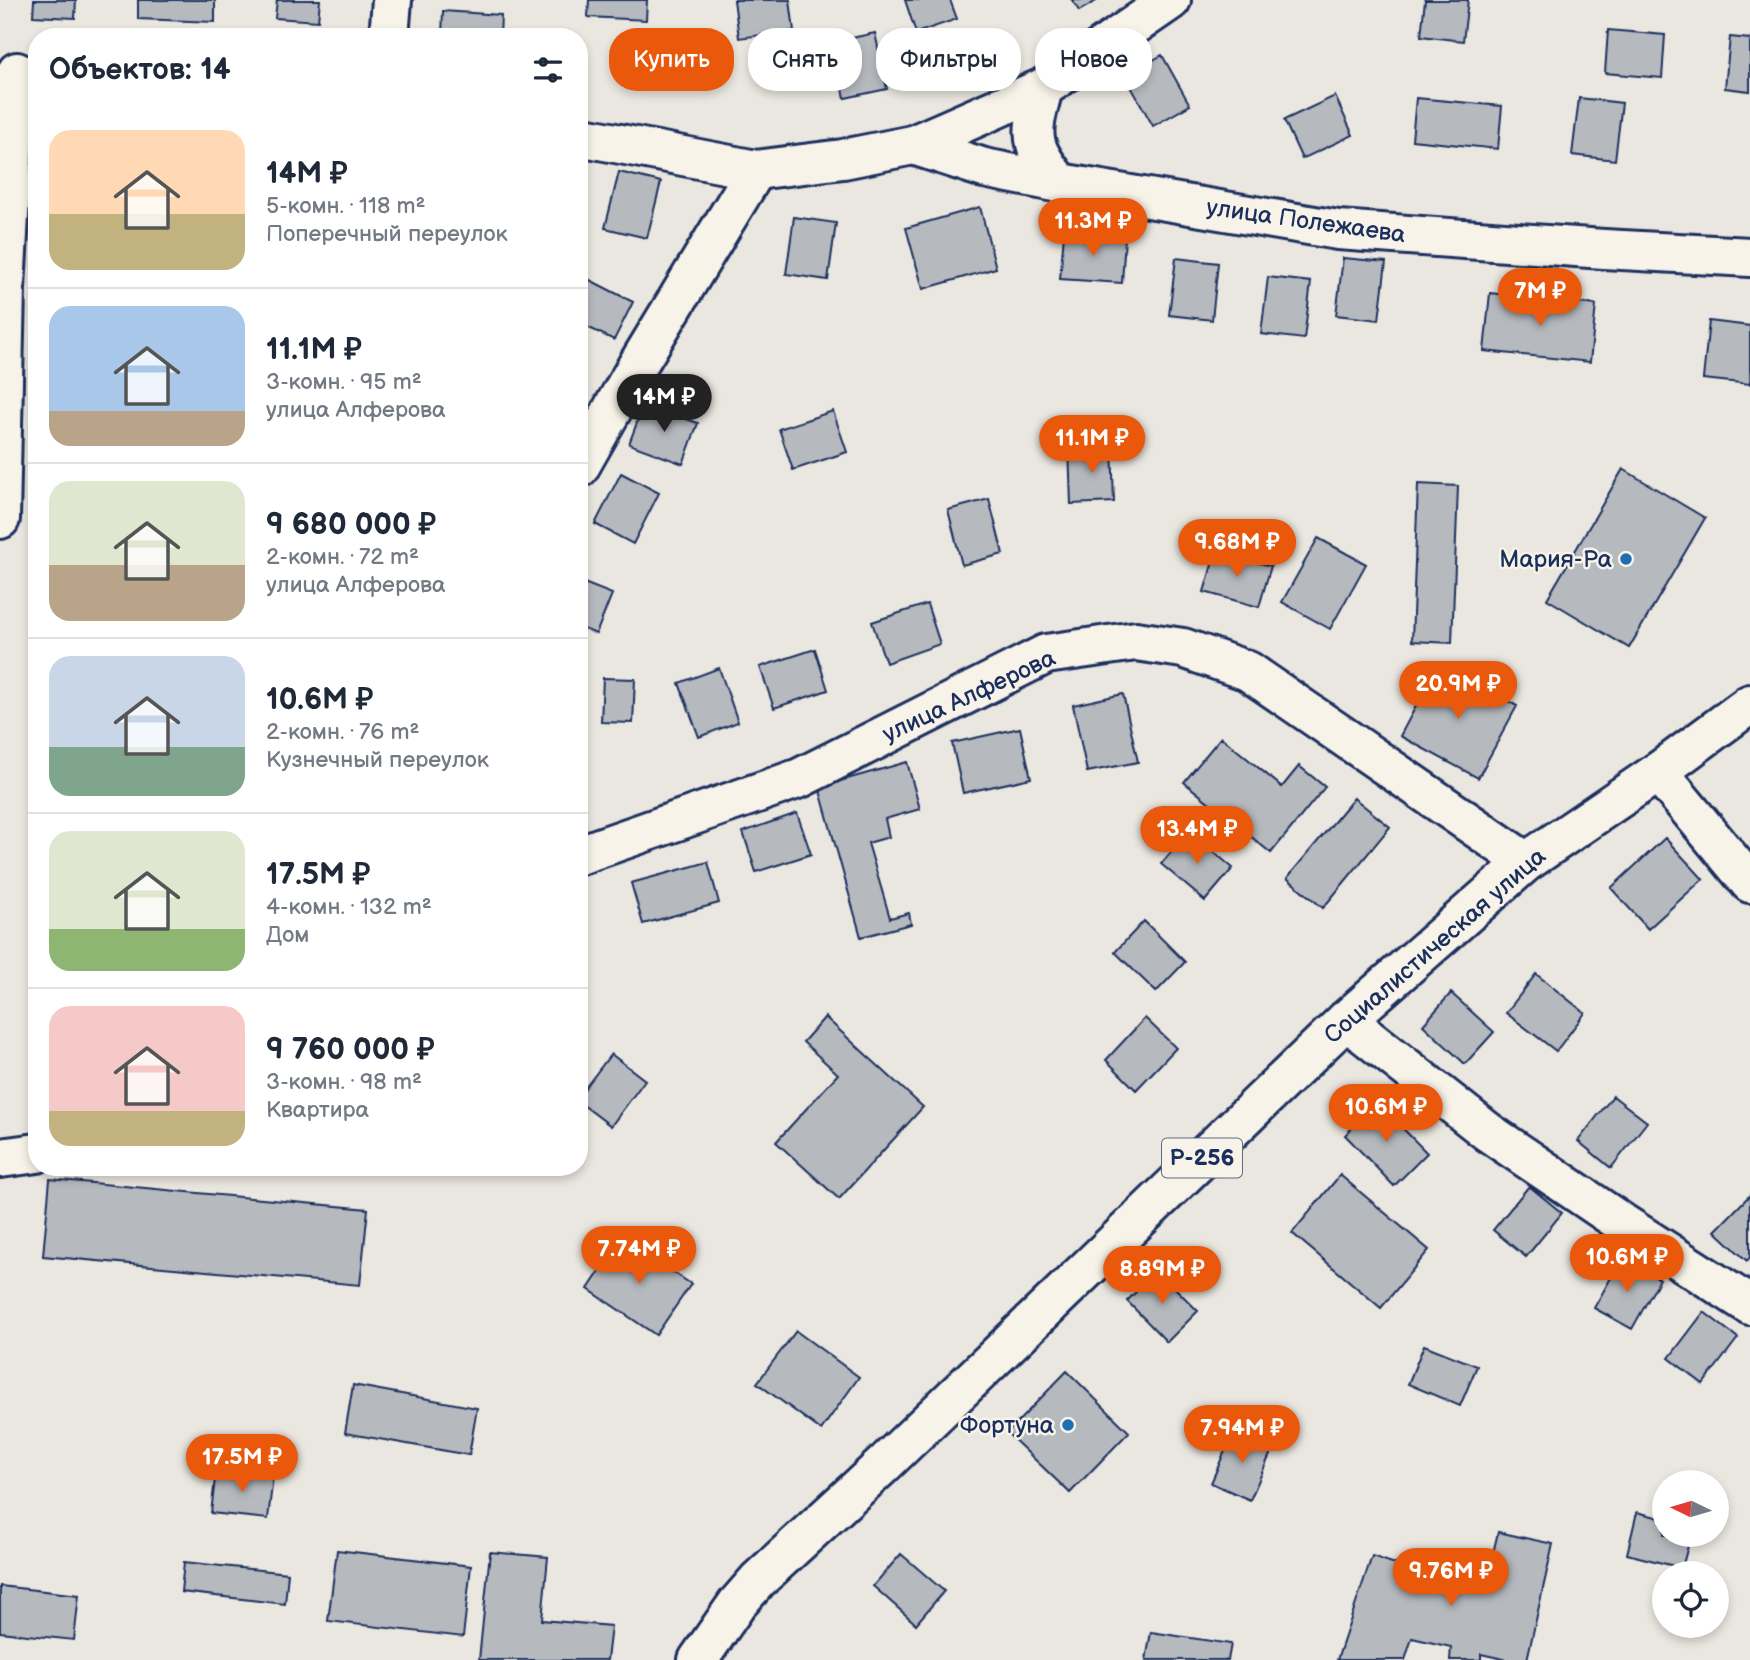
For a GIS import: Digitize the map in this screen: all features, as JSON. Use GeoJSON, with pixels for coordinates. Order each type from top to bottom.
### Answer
{"type":"FeatureCollection","features":[{"type":"Feature","properties":{"kind":"street"},"geometry":{"type":"LineString","coordinates":[[390,28],[392,0]]}},
{"type":"Feature","properties":{"kind":"street"},"geometry":{"type":"LineString","coordinates":[[1130,28],[1171,0]]}},
{"type":"Feature","properties":{"kind":"street"},"geometry":{"type":"LineString","coordinates":[[0,519],[5,288],[18,72]]}},
{"type":"Feature","properties":{"kind":"street"},"geometry":{"type":"LineString","coordinates":[[913,145],[1036,91]]}},
{"type":"Feature","properties":{"kind":"street"},"geometry":{"type":"LineString","coordinates":[[1042,91],[1035,125],[1036,144],[1060,183]]}},
{"type":"Feature","properties":{"kind":"street","name":"улица Полежаева"},"geometry":{"type":"LineString","coordinates":[[588,138],[756,170],[843,159],[913,145],[984,168],[1338,230],[1750,257]]}},
{"type":"Feature","properties":{"kind":"street"},"geometry":{"type":"LineString","coordinates":[[588,452],[756,170]]}},
{"type":"Feature","properties":{"kind":"street","name":"улица Алферова"},"geometry":{"type":"LineString","coordinates":[[588,852],[800,778],[1046,654],[1136,641],[1183,648],[1248,671],[1526,862]]}},
{"type":"Feature","properties":{"kind":"street","name":"Социалистическая улица"},"geometry":{"type":"LineString","coordinates":[[698,1660],[750,1588],[1346,1020],[1526,862],[1658,772],[1750,704]]}},
{"type":"Feature","properties":{"kind":"street"},"geometry":{"type":"LineString","coordinates":[[1658,772],[1750,883]]}},
{"type":"Feature","properties":{"kind":"street"},"geometry":{"type":"LineString","coordinates":[[1346,1020],[1488,1132],[1622,1223],[1750,1305]]}},
{"type":"Feature","properties":{"kind":"street"},"geometry":{"type":"LineString","coordinates":[[0,1158],[28,1154]]}},
{"type":"Feature","properties":{"kind":"building"},"geometry":{"type":"Polygon","coordinates":[[[34,0],[76,0],[75,18],[33,16],[34,0]]]}},
{"type":"Feature","properties":{"kind":"building"},"geometry":{"type":"Polygon","coordinates":[[[138,0],[215,0],[215,22],[138,19],[138,0]]]}},
{"type":"Feature","properties":{"kind":"building"},"geometry":{"type":"Polygon","coordinates":[[[277,0],[320,0],[318,21],[275,18],[277,0]]]}},
{"type":"Feature","properties":{"kind":"building"},"geometry":{"type":"Polygon","coordinates":[[[589,0],[647,0],[646,20],[588,17],[589,0]]]}},
{"type":"Feature","properties":{"kind":"building"},"geometry":{"type":"Polygon","coordinates":[[[734,0],[790,0],[794,28],[748,28],[748,37],[739,38],[734,0]]]}},
{"type":"Feature","properties":{"kind":"building"},"geometry":{"type":"Polygon","coordinates":[[[905,0],[950,0],[957,19],[931,28],[914,28],[905,0]]]}},
{"type":"Feature","properties":{"kind":"building"},"geometry":{"type":"Polygon","coordinates":[[[1072,0],[1098,0],[1079,11],[1072,0]]]}},
{"type":"Feature","properties":{"kind":"building"},"geometry":{"type":"Polygon","coordinates":[[[1425,0],[1468,0],[1463,41],[1421,36],[1425,0]]]}},
{"type":"Feature","properties":{"kind":"building"},"geometry":{"type":"Polygon","coordinates":[[[443,11],[501,15],[500,28],[442,28],[443,11]]]}},
{"type":"Feature","properties":{"kind":"building"},"geometry":{"type":"Polygon","coordinates":[[[1608,30],[1665,35],[1662,78],[1605,73],[1608,30]]]}},
{"type":"Feature","properties":{"kind":"building"},"geometry":{"type":"Polygon","coordinates":[[[875,33],[878,91],[845,98],[844,91],[862,91],[862,36],[875,33]]]}},
{"type":"Feature","properties":{"kind":"building"},"geometry":{"type":"Polygon","coordinates":[[[1730,37],[1750,39],[1750,91],[1725,88],[1730,37]]]}},
{"type":"Feature","properties":{"kind":"building"},"geometry":{"type":"Polygon","coordinates":[[[1162,55],[1190,105],[1153,126],[1133,91],[1152,91],[1152,61],[1162,55]]]}},
{"type":"Feature","properties":{"kind":"building"},"geometry":{"type":"Polygon","coordinates":[[[1335,96],[1353,135],[1302,159],[1284,120],[1335,96]]]}},
{"type":"Feature","properties":{"kind":"building"},"geometry":{"type":"Polygon","coordinates":[[[1416,98],[1502,106],[1498,149],[1412,140],[1416,98]]]}},
{"type":"Feature","properties":{"kind":"building"},"geometry":{"type":"Polygon","coordinates":[[[1579,98],[1622,103],[1615,160],[1572,155],[1579,98]]]}},
{"type":"Feature","properties":{"kind":"building"},"geometry":{"type":"Polygon","coordinates":[[[619,172],[661,182],[647,238],[605,228],[619,172]]]}},
{"type":"Feature","properties":{"kind":"building"},"geometry":{"type":"Polygon","coordinates":[[[980,207],[996,268],[923,289],[906,228],[980,207]]]}},
{"type":"Feature","properties":{"kind":"building"},"geometry":{"type":"Polygon","coordinates":[[[794,217],[836,223],[828,280],[786,274],[794,217]]]}},
{"type":"Feature","properties":{"kind":"building"},"geometry":{"type":"Polygon","coordinates":[[[1064,234],[1125,237],[1122,283],[1060,279],[1064,234]]]}},
{"type":"Feature","properties":{"kind":"building"},"geometry":{"type":"Polygon","coordinates":[[[1176,258],[1218,263],[1212,320],[1169,315],[1176,258]]]}},
{"type":"Feature","properties":{"kind":"building"},"geometry":{"type":"Polygon","coordinates":[[[1343,258],[1386,262],[1379,320],[1336,315],[1343,258]]]}},
{"type":"Feature","properties":{"kind":"building"},"geometry":{"type":"Polygon","coordinates":[[[1268,277],[1311,282],[1304,339],[1261,334],[1268,277]]]}},
{"type":"Feature","properties":{"kind":"building"},"geometry":{"type":"Polygon","coordinates":[[[588,279],[633,302],[614,340],[588,327],[588,279]]]}},
{"type":"Feature","properties":{"kind":"building"},"geometry":{"type":"Polygon","coordinates":[[[1490,293],[1596,305],[1590,362],[1484,351],[1490,293]]]}},
{"type":"Feature","properties":{"kind":"building"},"geometry":{"type":"Polygon","coordinates":[[[1709,321],[1750,326],[1750,384],[1703,379],[1709,321]]]}},
{"type":"Feature","properties":{"kind":"building"},"geometry":{"type":"Polygon","coordinates":[[[644,404],[698,423],[683,464],[629,444],[644,404]]]}},
{"type":"Feature","properties":{"kind":"building"},"geometry":{"type":"Polygon","coordinates":[[[833,411],[847,452],[793,470],[779,429],[833,411]]]}},
{"type":"Feature","properties":{"kind":"building"},"geometry":{"type":"Polygon","coordinates":[[[1112,445],[1114,502],[1071,504],[1069,447],[1112,445]]]}},
{"type":"Feature","properties":{"kind":"building","name":"Мария-Ра"},"geometry":{"type":"Polygon","coordinates":[[[1623,469],[1705,518],[1629,648],[1547,599],[1623,469]]]}},
{"type":"Feature","properties":{"kind":"building"},"geometry":{"type":"Polygon","coordinates":[[[621,473],[659,493],[633,544],[595,524],[621,473]]]}},
{"type":"Feature","properties":{"kind":"building"},"geometry":{"type":"Polygon","coordinates":[[[1418,484],[1458,486],[1452,643],[1412,641],[1418,484]]]}},
{"type":"Feature","properties":{"kind":"building"},"geometry":{"type":"Polygon","coordinates":[[[989,499],[1003,554],[962,565],[948,510],[989,499]]]}},
{"type":"Feature","properties":{"kind":"building"},"geometry":{"type":"Polygon","coordinates":[[[1318,538],[1366,564],[1330,629],[1282,602],[1318,538]]]}},
{"type":"Feature","properties":{"kind":"building"},"geometry":{"type":"Polygon","coordinates":[[[1216,551],[1271,566],[1259,607],[1204,592],[1216,551]]]}},
{"type":"Feature","properties":{"kind":"building"},"geometry":{"type":"Polygon","coordinates":[[[588,585],[612,594],[596,634],[588,631],[588,585]]]}},
{"type":"Feature","properties":{"kind":"building"},"geometry":{"type":"Polygon","coordinates":[[[927,604],[940,644],[886,663],[872,622],[927,604]]]}},
{"type":"Feature","properties":{"kind":"building"},"geometry":{"type":"Polygon","coordinates":[[[815,649],[828,690],[774,708],[760,667],[815,649]]]}},
{"type":"Feature","properties":{"kind":"building"},"geometry":{"type":"Polygon","coordinates":[[[1439,663],[1517,706],[1478,778],[1400,736],[1439,663]]]}},
{"type":"Feature","properties":{"kind":"building"},"geometry":{"type":"Polygon","coordinates":[[[719,668],[738,722],[699,737],[679,683],[719,668]]]}},
{"type":"Feature","properties":{"kind":"building"},"geometry":{"type":"Polygon","coordinates":[[[603,678],[635,679],[633,723],[601,722],[603,678]]]}},
{"type":"Feature","properties":{"kind":"building"},"geometry":{"type":"Polygon","coordinates":[[[1123,694],[1138,762],[1087,772],[1073,705],[1123,694]]]}},
{"type":"Feature","properties":{"kind":"building"},"geometry":{"type":"Polygon","coordinates":[[[1020,728],[1031,778],[963,793],[952,743],[1020,728]]]}},
{"type":"Feature","properties":{"kind":"building"},"geometry":{"type":"Polygon","coordinates":[[[1221,737],[1282,787],[1299,766],[1325,787],[1271,853],[1184,782],[1221,737]]]}},
{"type":"Feature","properties":{"kind":"building"},"geometry":{"type":"Polygon","coordinates":[[[907,762],[920,809],[885,819],[889,837],[868,843],[890,918],[909,913],[911,924],[861,937],[819,787],[907,762]]]}},
{"type":"Feature","properties":{"kind":"building"},"geometry":{"type":"Polygon","coordinates":[[[1354,798],[1390,827],[1323,908],[1287,878],[1354,798]]]}},
{"type":"Feature","properties":{"kind":"building"},"geometry":{"type":"Polygon","coordinates":[[[797,813],[811,854],[756,872],[743,832],[797,813]]]}},
{"type":"Feature","properties":{"kind":"building"},"geometry":{"type":"Polygon","coordinates":[[[1189,831],[1233,868],[1205,901],[1161,864],[1189,831]]]}},
{"type":"Feature","properties":{"kind":"building"},"geometry":{"type":"Polygon","coordinates":[[[1665,838],[1703,879],[1648,929],[1611,888],[1665,838]]]}},
{"type":"Feature","properties":{"kind":"building"},"geometry":{"type":"Polygon","coordinates":[[[708,862],[719,903],[643,924],[631,883],[708,862]]]}},
{"type":"Feature","properties":{"kind":"building"},"geometry":{"type":"Polygon","coordinates":[[[1144,921],[1185,962],[1156,992],[1115,952],[1144,921]]]}},
{"type":"Feature","properties":{"kind":"building"},"geometry":{"type":"Polygon","coordinates":[[[1536,974],[1585,1013],[1556,1051],[1506,1013],[1536,974]]]}},
{"type":"Feature","properties":{"kind":"building"},"geometry":{"type":"Polygon","coordinates":[[[1451,993],[1494,1032],[1465,1064],[1423,1025],[1451,993]]]}},
{"type":"Feature","properties":{"kind":"building"},"geometry":{"type":"Polygon","coordinates":[[[825,1017],[923,1107],[839,1199],[776,1142],[838,1074],[803,1042],[825,1017]]]}},
{"type":"Feature","properties":{"kind":"building"},"geometry":{"type":"Polygon","coordinates":[[[1145,1018],[1176,1048],[1136,1090],[1106,1060],[1145,1018]]]}},
{"type":"Feature","properties":{"kind":"building"},"geometry":{"type":"Polygon","coordinates":[[[611,1054],[645,1080],[611,1126],[588,1109],[588,1084],[611,1054]]]}},
{"type":"Feature","properties":{"kind":"building"},"geometry":{"type":"Polygon","coordinates":[[[1613,1096],[1647,1122],[1611,1168],[1578,1141],[1613,1096]]]}},
{"type":"Feature","properties":{"kind":"building"},"geometry":{"type":"Polygon","coordinates":[[[1378,1103],[1427,1153],[1394,1186],[1345,1135],[1378,1103]]]}},
{"type":"Feature","properties":{"kind":"building"},"geometry":{"type":"Polygon","coordinates":[[[1340,1175],[1429,1250],[1381,1308],[1292,1233],[1340,1175]]]}},
{"type":"Feature","properties":{"kind":"building"},"geometry":{"type":"Polygon","coordinates":[[[50,1179],[368,1209],[360,1285],[43,1256],[50,1179]]]}},
{"type":"Feature","properties":{"kind":"building"},"geometry":{"type":"Polygon","coordinates":[[[1529,1186],[1562,1213],[1526,1257],[1493,1230],[1529,1186]]]}},
{"type":"Feature","properties":{"kind":"building"},"geometry":{"type":"Polygon","coordinates":[[[1750,1195],[1750,1257],[1747,1261],[1715,1231],[1750,1195]]]}},
{"type":"Feature","properties":{"kind":"building"},"geometry":{"type":"Polygon","coordinates":[[[622,1238],[691,1284],[656,1335],[588,1289],[622,1238]]]}},
{"type":"Feature","properties":{"kind":"building"},"geometry":{"type":"Polygon","coordinates":[[[1622,1258],[1660,1279],[1632,1329],[1594,1308],[1622,1258]]]}},
{"type":"Feature","properties":{"kind":"building"},"geometry":{"type":"Polygon","coordinates":[[[1157,1270],[1198,1311],[1167,1342],[1127,1301],[1157,1270]]]}},
{"type":"Feature","properties":{"kind":"building"},"geometry":{"type":"Polygon","coordinates":[[[1704,1312],[1738,1338],[1703,1384],[1669,1358],[1704,1312]]]}},
{"type":"Feature","properties":{"kind":"building"},"geometry":{"type":"Polygon","coordinates":[[[796,1331],[859,1377],[821,1430],[757,1383],[796,1331]]]}},
{"type":"Feature","properties":{"kind":"building"},"geometry":{"type":"Polygon","coordinates":[[[1424,1345],[1477,1366],[1460,1406],[1408,1384],[1424,1345]]]}},
{"type":"Feature","properties":{"kind":"building"},"geometry":{"type":"Polygon","coordinates":[[[1067,1371],[1129,1432],[1070,1493],[1007,1433],[1067,1371]]]}},
{"type":"Feature","properties":{"kind":"building"},"geometry":{"type":"Polygon","coordinates":[[[353,1385],[477,1408],[469,1455],[345,1433],[353,1385]]]}},
{"type":"Feature","properties":{"kind":"building"},"geometry":{"type":"Polygon","coordinates":[[[1234,1430],[1273,1448],[1250,1500],[1211,1483],[1234,1430]]]}},
{"type":"Feature","properties":{"kind":"building"},"geometry":{"type":"Polygon","coordinates":[[[216,1470],[273,1476],[268,1519],[211,1513],[216,1470]]]}},
{"type":"Feature","properties":{"kind":"building"},"geometry":{"type":"Polygon","coordinates":[[[1637,1512],[1652,1516],[1652,1547],[1688,1547],[1684,1561],[1654,1561],[1627,1554],[1637,1512]]]}},
{"type":"Feature","properties":{"kind":"building"},"geometry":{"type":"Polygon","coordinates":[[[1498,1532],[1553,1544],[1527,1660],[1508,1660],[1481,1654],[1481,1660],[1450,1660],[1451,1647],[1412,1638],[1405,1660],[1337,1660],[1372,1556],[1433,1577],[1432,1579],[1484,1591],[1498,1532]]]}},
{"type":"Feature","properties":{"kind":"building"},"geometry":{"type":"Polygon","coordinates":[[[337,1550],[471,1566],[463,1637],[328,1621],[337,1550]]]}},
{"type":"Feature","properties":{"kind":"building"},"geometry":{"type":"Polygon","coordinates":[[[490,1552],[548,1557],[542,1620],[611,1626],[607,1660],[479,1660],[490,1552]]]}},
{"type":"Feature","properties":{"kind":"building"},"geometry":{"type":"Polygon","coordinates":[[[901,1554],[944,1591],[916,1624],[873,1586],[901,1554]]]}},
{"type":"Feature","properties":{"kind":"building"},"geometry":{"type":"Polygon","coordinates":[[[184,1562],[288,1573],[285,1604],[181,1592],[184,1562]]]}},
{"type":"Feature","properties":{"kind":"building"},"geometry":{"type":"Polygon","coordinates":[[[0,1586],[79,1595],[74,1640],[0,1632],[0,1586]]]}},
{"type":"Feature","properties":{"kind":"building"},"geometry":{"type":"Polygon","coordinates":[[[1151,1632],[1231,1644],[1228,1660],[1146,1660],[1151,1632]]]}},
{"type":"Feature","properties":{"kind":"place","name":"Мария-Ра"},"geometry":{"type":"Point","coordinates":[1626,559]}},
{"type":"Feature","properties":{"kind":"place","name":"Фортуна"},"geometry":{"type":"Point","coordinates":[1068,1425]}}]}
